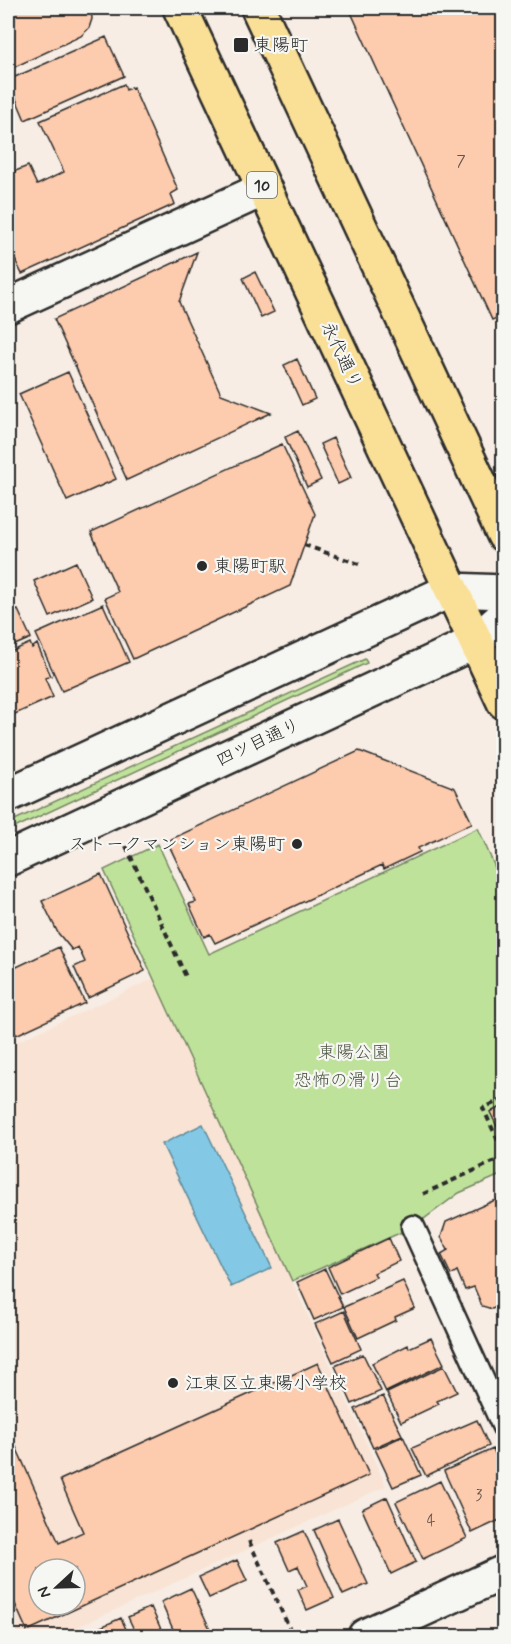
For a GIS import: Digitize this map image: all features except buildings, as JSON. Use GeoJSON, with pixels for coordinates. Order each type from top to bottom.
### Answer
{"type":"FeatureCollection","features":[{"type":"Feature","properties":{"kind":"main road","name":"永代通り"},"geometry":{"type":"LineString","coordinates":[[180,8],[504,702]]}},
{"type":"Feature","properties":{"kind":"main road"},"geometry":{"type":"LineString","coordinates":[[258,8],[504,535]]}},
{"type":"Feature","properties":{"kind":"main road"},"geometry":{"type":"LineString","coordinates":[[8,306],[264,189]]}},
{"type":"Feature","properties":{"kind":"main road"},"geometry":{"type":"LineString","coordinates":[[8,795],[451,590],[504,592]]}},
{"type":"Feature","properties":{"kind":"main road","name":"四ツ目通り"},"geometry":{"type":"LineString","coordinates":[[8,859],[475,642],[504,616]]}},
{"type":"Feature","properties":{"kind":"main road"},"geometry":{"type":"LineString","coordinates":[[364,1636],[411,1627],[504,1572]]}},
{"type":"Feature","properties":{"kind":"lane"},"geometry":{"type":"LineString","coordinates":[[413,1227],[504,1427]]}},
{"type":"Feature","properties":{"kind":"path"},"geometry":{"type":"LineString","coordinates":[[304,545],[358,564]]}},
{"type":"Feature","properties":{"kind":"path"},"geometry":{"type":"LineString","coordinates":[[124,840],[187,979]]}},
{"type":"Feature","properties":{"kind":"path"},"geometry":{"type":"LineString","coordinates":[[413,1227],[402,1203],[504,1156],[483,1108],[504,1099]]}},
{"type":"Feature","properties":{"kind":"path"},"geometry":{"type":"LineString","coordinates":[[249,1541],[293,1636]]}},
{"type":"Feature","properties":{"kind":"shaded area","name":"江東区立東陽小学校"},"geometry":{"type":"Polygon","coordinates":[[[153,979],[386,1486],[58,1636],[8,1636],[8,1046],[153,979]]]}},
{"type":"Feature","properties":{"kind":"green space"},"geometry":{"type":"Polygon","coordinates":[[[365,659],[367,663],[8,831],[8,823],[365,659]]]}},
{"type":"Feature","properties":{"kind":"green space","name":"東陽公園"},"geometry":{"type":"Polygon","coordinates":[[[478,828],[503,886],[503,1174],[459,1193],[413,1227],[292,1281],[104,870],[158,844],[209,954],[478,828]]]}},
{"type":"Feature","properties":{"kind":"water"},"geometry":{"type":"Polygon","coordinates":[[[203,1124],[272,1268],[231,1287],[162,1144],[203,1124]]]}},
{"type":"Feature","properties":{"kind":"place","name":"東陽町"},"geometry":{"type":"Point","coordinates":[241,45]}},
{"type":"Feature","properties":{"kind":"place","name":"東陽町駅"},"geometry":{"type":"Point","coordinates":[202,566]}},
{"type":"Feature","properties":{"kind":"place","name":"ストークマンション東陽町"},"geometry":{"type":"Point","coordinates":[297,844]}},
{"type":"Feature","properties":{"kind":"place","name":"江東区立東陽小学校"},"geometry":{"type":"Point","coordinates":[173,1383]}},
{"type":"Feature","properties":{"kind":"park label","name":"恐怖の滑り台"},"geometry":{"type":"Point","coordinates":[348,1080]}}]}
